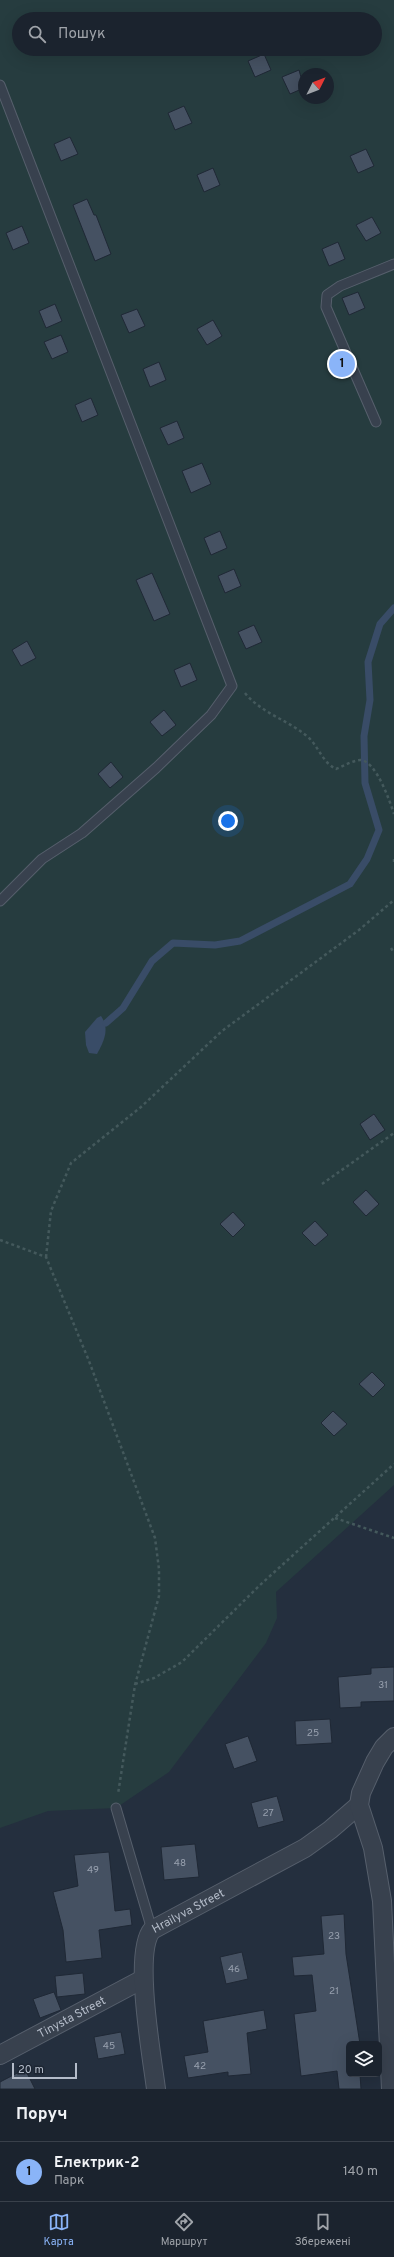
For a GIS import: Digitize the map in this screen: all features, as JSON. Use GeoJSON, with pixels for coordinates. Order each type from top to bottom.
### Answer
{"type":"FeatureCollection","features":[{"type":"Feature","properties":{"kind":"street"},"geometry":{"type":"LineString","coordinates":[[391,2089],[382,1901],[373,1848],[359,1805],[361,1793],[375,1762],[384,1747],[394,1737]]}},
{"type":"Feature","properties":{"kind":"street","name":"Hrailyva Street"},"geometry":{"type":"LineString","coordinates":[[156,2089],[143,1979],[144,1947],[148,1935],[152,1930],[306,1848],[359,1805]]}},
{"type":"Feature","properties":{"kind":"street","name":"Tinysta Street"},"geometry":{"type":"LineString","coordinates":[[0,2055],[143,1979]]}},
{"type":"Feature","properties":{"kind":"lane"},"geometry":{"type":"LineString","coordinates":[[0,85],[232,686],[211,715],[156,768],[82,833],[42,859],[0,901]]}},
{"type":"Feature","properties":{"kind":"lane"},"geometry":{"type":"LineString","coordinates":[[376,422],[326,307],[328,295],[340,286],[394,264]]}},
{"type":"Feature","properties":{"kind":"lane"},"geometry":{"type":"LineString","coordinates":[[116,1808],[152,1930]]}},
{"type":"Feature","properties":{"kind":"path"},"geometry":{"type":"LineString","coordinates":[[232,686],[243,690],[252,703],[308,737],[328,765],[336,769],[351,762],[361,760],[366,762],[380,777],[394,814]]}},
{"type":"Feature","properties":{"kind":"path"},"geometry":{"type":"LineString","coordinates":[[116,1808],[135,1685],[159,1596],[159,1569],[155,1538],[89,1361],[46,1257],[51,1211],[71,1163],[141,1107],[222,1031],[359,930],[394,900]]}},
{"type":"Feature","properties":{"kind":"path"},"geometry":{"type":"LineString","coordinates":[[391,948],[394,953]]}},
{"type":"Feature","properties":{"kind":"path"},"geometry":{"type":"LineString","coordinates":[[322,1184],[394,1133]]}},
{"type":"Feature","properties":{"kind":"path"},"geometry":{"type":"LineString","coordinates":[[0,1240],[46,1257]]}},
{"type":"Feature","properties":{"kind":"path"},"geometry":{"type":"LineString","coordinates":[[135,1685],[154,1678],[182,1662],[260,1585],[336,1518],[394,1464]]}},
{"type":"Feature","properties":{"kind":"path"},"geometry":{"type":"LineString","coordinates":[[336,1518],[394,1538]]}},
{"type":"Feature","properties":{"kind":"green space"},"geometry":{"type":"Polygon","coordinates":[[[0,0],[394,0],[394,1485],[276,1592],[277,1618],[266,1643],[169,1772],[116,1808],[48,1811],[0,1828],[0,0]]]}},
{"type":"Feature","properties":{"kind":"water"},"geometry":{"type":"Polygon","coordinates":[[[101,1016],[106,1030],[104,1040],[97,1054],[89,1053],[86,1045],[85,1032],[97,1018],[101,1016]]]}},
{"type":"Feature","properties":{"kind":"building"},"geometry":{"type":"Polygon","coordinates":[[[259,56],[265,56],[271,70],[255,77],[248,61],[259,56]]]}},
{"type":"Feature","properties":{"kind":"building"},"geometry":{"type":"Polygon","coordinates":[[[298,70],[298,91],[290,94],[282,77],[298,70]]]}},
{"type":"Feature","properties":{"kind":"building"},"geometry":{"type":"Polygon","coordinates":[[[184,106],[192,123],[175,130],[168,113],[184,106]]]}},
{"type":"Feature","properties":{"kind":"building"},"geometry":{"type":"Polygon","coordinates":[[[70,137],[78,154],[61,161],[54,144],[70,137]]]}},
{"type":"Feature","properties":{"kind":"building"},"geometry":{"type":"Polygon","coordinates":[[[366,149],[374,166],[358,173],[350,156],[366,149]]]}},
{"type":"Feature","properties":{"kind":"building"},"geometry":{"type":"Polygon","coordinates":[[[213,168],[220,185],[204,192],[197,175],[213,168]]]}},
{"type":"Feature","properties":{"kind":"building"},"geometry":{"type":"Polygon","coordinates":[[[87,199],[94,215],[96,215],[111,254],[95,261],[73,205],[87,199]]]}},
{"type":"Feature","properties":{"kind":"building"},"geometry":{"type":"Polygon","coordinates":[[[372,217],[381,233],[366,241],[356,225],[372,217]]]}},
{"type":"Feature","properties":{"kind":"building"},"geometry":{"type":"Polygon","coordinates":[[[22,226],[29,243],[13,250],[6,233],[22,226]]]}},
{"type":"Feature","properties":{"kind":"building"},"geometry":{"type":"Polygon","coordinates":[[[338,242],[345,259],[329,266],[322,249],[338,242]]]}},
{"type":"Feature","properties":{"kind":"building"},"geometry":{"type":"Polygon","coordinates":[[[358,292],[365,308],[349,315],[342,298],[358,292]]]}},
{"type":"Feature","properties":{"kind":"building"},"geometry":{"type":"Polygon","coordinates":[[[55,304],[62,321],[46,328],[39,311],[55,304]]]}},
{"type":"Feature","properties":{"kind":"building"},"geometry":{"type":"Polygon","coordinates":[[[137,309],[145,326],[129,333],[121,315],[137,309]]]}},
{"type":"Feature","properties":{"kind":"building"},"geometry":{"type":"Polygon","coordinates":[[[213,320],[222,336],[207,345],[197,329],[213,320]]]}},
{"type":"Feature","properties":{"kind":"building"},"geometry":{"type":"Polygon","coordinates":[[[61,335],[68,352],[52,359],[44,342],[61,335]]]}},
{"type":"Feature","properties":{"kind":"building"},"geometry":{"type":"Polygon","coordinates":[[[159,362],[166,380],[150,387],[143,369],[159,362]]]}},
{"type":"Feature","properties":{"kind":"building"},"geometry":{"type":"Polygon","coordinates":[[[91,398],[98,415],[82,422],[75,405],[91,398]]]}},
{"type":"Feature","properties":{"kind":"building"},"geometry":{"type":"Polygon","coordinates":[[[177,421],[184,438],[168,445],[160,428],[177,421]]]}},
{"type":"Feature","properties":{"kind":"building"},"geometry":{"type":"Polygon","coordinates":[[[202,463],[211,484],[191,493],[182,471],[202,463]]]}},
{"type":"Feature","properties":{"kind":"building"},"geometry":{"type":"Polygon","coordinates":[[[220,531],[227,548],[211,555],[204,538],[220,531]]]}},
{"type":"Feature","properties":{"kind":"building"},"geometry":{"type":"Polygon","coordinates":[[[234,569],[241,586],[225,593],[218,576],[234,569]]]}},
{"type":"Feature","properties":{"kind":"building"},"geometry":{"type":"Polygon","coordinates":[[[152,573],[170,614],[154,621],[136,580],[152,573]]]}},
{"type":"Feature","properties":{"kind":"building"},"geometry":{"type":"Polygon","coordinates":[[[254,625],[262,642],[246,649],[238,632],[254,625]]]}},
{"type":"Feature","properties":{"kind":"building"},"geometry":{"type":"Polygon","coordinates":[[[27,641],[36,658],[21,666],[12,650],[27,641]]]}},
{"type":"Feature","properties":{"kind":"building"},"geometry":{"type":"Polygon","coordinates":[[[190,663],[197,680],[181,687],[174,670],[190,663]]]}},
{"type":"Feature","properties":{"kind":"building"},"geometry":{"type":"Polygon","coordinates":[[[164,710],[176,725],[162,736],[150,722],[164,710]]]}},
{"type":"Feature","properties":{"kind":"building"},"geometry":{"type":"Polygon","coordinates":[[[111,762],[123,777],[110,788],[98,774],[111,762]]]}},
{"type":"Feature","properties":{"kind":"building"},"geometry":{"type":"Polygon","coordinates":[[[374,1114],[385,1130],[370,1140],[360,1124],[374,1114]]]}},
{"type":"Feature","properties":{"kind":"building"},"geometry":{"type":"Polygon","coordinates":[[[366,1190],[379,1204],[366,1216],[353,1202],[366,1190]]]}},
{"type":"Feature","properties":{"kind":"building"},"geometry":{"type":"Polygon","coordinates":[[[233,1212],[245,1225],[233,1237],[220,1224],[233,1212]]]}},
{"type":"Feature","properties":{"kind":"building"},"geometry":{"type":"Polygon","coordinates":[[[315,1221],[328,1235],[315,1246],[302,1233],[315,1221]]]}},
{"type":"Feature","properties":{"kind":"building"},"geometry":{"type":"Polygon","coordinates":[[[372,1372],[385,1385],[373,1397],[359,1384],[372,1372]]]}},
{"type":"Feature","properties":{"kind":"building"},"geometry":{"type":"Polygon","coordinates":[[[333,1411],[347,1424],[334,1436],[321,1423],[333,1411]]]}},
{"type":"Feature","properties":{"kind":"building"},"geometry":{"type":"Polygon","coordinates":[[[394,1667],[394,1701],[361,1702],[361,1707],[340,1708],[338,1677],[371,1674],[371,1668],[394,1667]]]}},
{"type":"Feature","properties":{"kind":"building"},"geometry":{"type":"Polygon","coordinates":[[[330,1719],[332,1743],[296,1745],[295,1721],[330,1719]]]}},
{"type":"Feature","properties":{"kind":"building"},"geometry":{"type":"Polygon","coordinates":[[[248,1736],[257,1761],[234,1769],[225,1744],[248,1736]]]}},
{"type":"Feature","properties":{"kind":"building"},"geometry":{"type":"Polygon","coordinates":[[[277,1796],[284,1821],[258,1828],[251,1803],[277,1796]]]}},
{"type":"Feature","properties":{"kind":"building"},"geometry":{"type":"Polygon","coordinates":[[[195,1844],[199,1877],[164,1880],[161,1847],[195,1844]]]}},
{"type":"Feature","properties":{"kind":"building"},"geometry":{"type":"Polygon","coordinates":[[[109,1852],[115,1911],[130,1909],[132,1925],[99,1930],[102,1958],[66,1962],[63,1930],[53,1892],[78,1886],[74,1855],[109,1852]]]}},
{"type":"Feature","properties":{"kind":"building"},"geometry":{"type":"Polygon","coordinates":[[[344,1914],[346,1954],[360,2041],[346,2041],[346,2077],[360,2077],[361,2089],[339,2089],[337,2071],[301,2076],[294,2014],[316,2011],[312,1975],[294,1976],[292,1957],[324,1954],[321,1916],[344,1914]]]}},
{"type":"Feature","properties":{"kind":"building"},"geometry":{"type":"Polygon","coordinates":[[[242,1952],[248,1979],[226,1984],[220,1957],[242,1952]]]}},
{"type":"Feature","properties":{"kind":"building"},"geometry":{"type":"Polygon","coordinates":[[[83,1973],[85,1994],[57,1997],[55,1976],[83,1973]]]}},
{"type":"Feature","properties":{"kind":"building"},"geometry":{"type":"Polygon","coordinates":[[[54,1992],[61,2010],[40,2018],[33,1999],[54,1992]]]}},
{"type":"Feature","properties":{"kind":"building"},"geometry":{"type":"Polygon","coordinates":[[[264,2010],[267,2029],[247,2033],[251,2074],[228,2076],[228,2072],[188,2078],[184,2056],[208,2052],[203,2021],[264,2010]]]}},
{"type":"Feature","properties":{"kind":"building"},"geometry":{"type":"Polygon","coordinates":[[[121,2032],[125,2054],[98,2059],[94,2037],[121,2032]]]}},
{"type":"Feature","properties":{"kind":"building"},"geometry":{"type":"Polygon","coordinates":[[[25,2069],[35,2089],[0,2089],[0,2082],[25,2069]]]}},
{"type":"Feature","properties":{"kind":"waterway"},"geometry":{"type":"LineString","coordinates":[[106,1023],[123,1008],[152,961],[173,943],[215,945],[240,941],[350,884],[367,859],[379,830],[365,783],[364,736],[370,700],[368,662],[380,624],[394,608]]}},
{"type":"Feature","properties":{"kind":"place","name":"Електрик-2"},"geometry":{"type":"Point","coordinates":[342,364]}}]}
